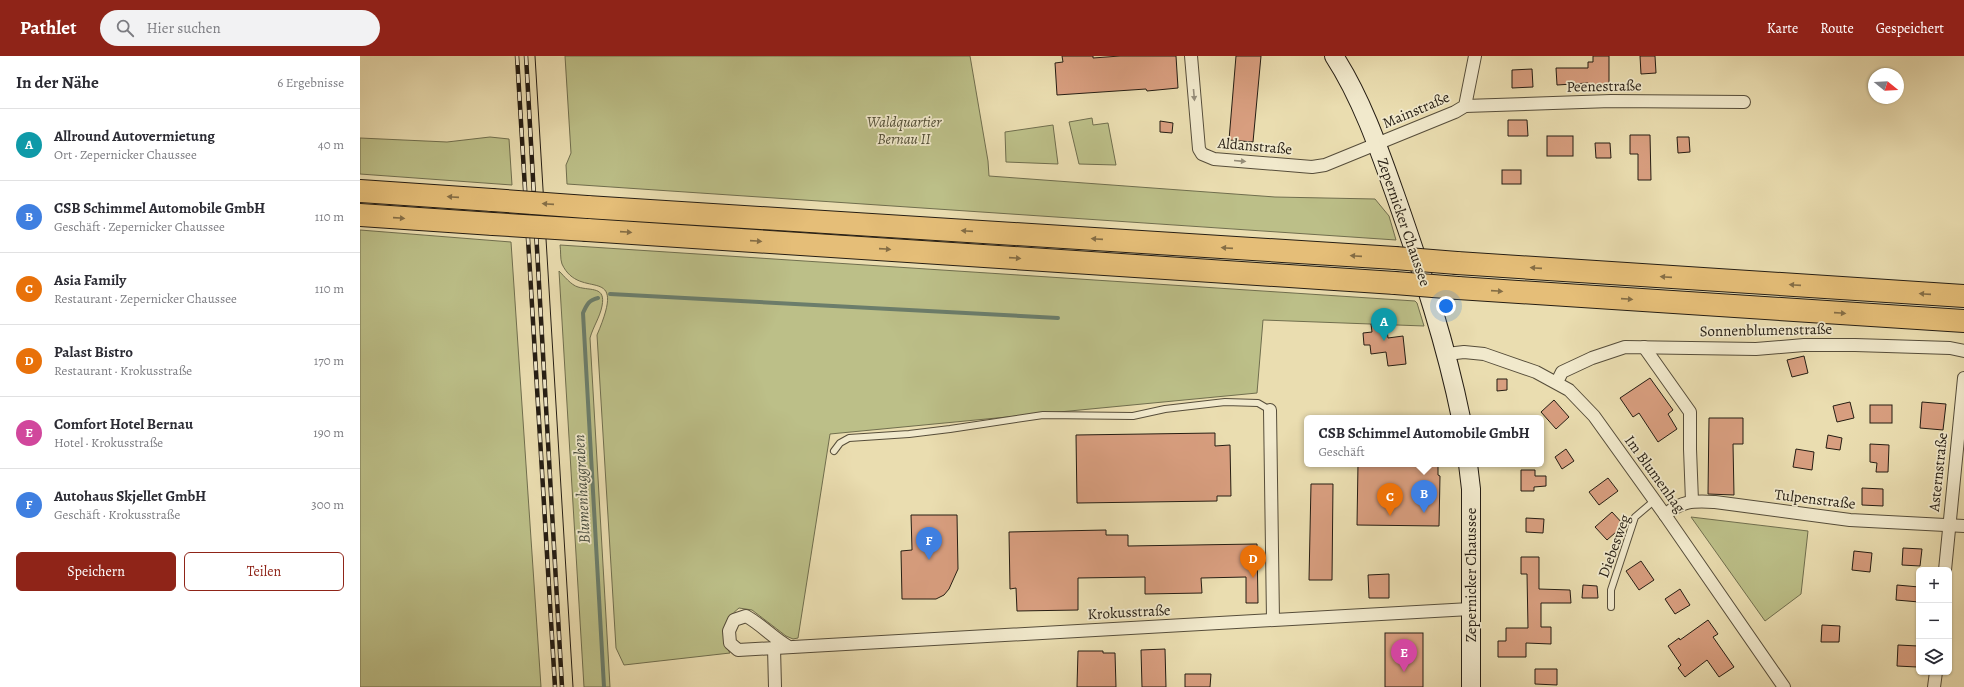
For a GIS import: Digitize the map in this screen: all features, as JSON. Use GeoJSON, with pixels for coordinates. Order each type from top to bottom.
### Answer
{"type":"FeatureCollection","features":[{"type":"Feature","properties":{"kind":"highway"},"geometry":{"type":"LineString","coordinates":[[360,191],[1964,296]]}},
{"type":"Feature","properties":{"kind":"highway"},"geometry":{"type":"LineString","coordinates":[[360,215],[1964,321]]}},
{"type":"Feature","properties":{"kind":"main road","name":"Zepernicker Chaussee"},"geometry":{"type":"LineString","coordinates":[[1334,56],[1366,117],[1377,143],[1407,229],[1447,354],[1460,415]]}},
{"type":"Feature","properties":{"kind":"main road","name":"Zepernicker Chaussee"},"geometry":{"type":"LineString","coordinates":[[1468,467],[1471,489],[1471,687]]}},
{"type":"Feature","properties":{"kind":"street","name":"Aldanstraße"},"geometry":{"type":"LineString","coordinates":[[1191,56],[1199,149],[1208,157],[1318,166],[1377,143]]}},
{"type":"Feature","properties":{"kind":"street","name":"Mainstraße"},"geometry":{"type":"LineString","coordinates":[[1377,143],[1455,112],[1464,106],[1475,56]]}},
{"type":"Feature","properties":{"kind":"street","name":"Peenestraße"},"geometry":{"type":"LineString","coordinates":[[1464,106],[1611,101],[1744,102]]}},
{"type":"Feature","properties":{"kind":"street","name":"Sonnenblumenstraße"},"geometry":{"type":"LineString","coordinates":[[1557,382],[1562,372],[1592,358],[1625,347],[1756,349],[1804,345],[1855,345],[1950,348],[1964,351]]}},
{"type":"Feature","properties":{"kind":"street","name":"Im Blumenhag"},"geometry":{"type":"LineString","coordinates":[[1644,347],[1690,412],[1692,501]]}},
{"type":"Feature","properties":{"kind":"street","name":"Im Blumenhag"},"geometry":{"type":"LineString","coordinates":[[1447,354],[1464,352],[1484,354],[1536,372],[1557,382],[1569,390],[1594,416],[1655,500],[1784,687]]}},
{"type":"Feature","properties":{"kind":"street","name":"Asternstraße"},"geometry":{"type":"LineString","coordinates":[[1945,567],[1964,378]]}},
{"type":"Feature","properties":{"kind":"street"},"geometry":{"type":"LineString","coordinates":[[1270,410],[1273,619]]}},
{"type":"Feature","properties":{"kind":"street","name":"Tulpenstraße"},"geometry":{"type":"LineString","coordinates":[[1665,514],[1674,507],[1692,501],[1715,502],[1850,520],[1964,526]]}},
{"type":"Feature","properties":{"kind":"street","name":"Krokusstraße"},"geometry":{"type":"LineString","coordinates":[[789,647],[779,641],[758,622],[746,616],[734,620],[729,631],[730,644],[738,650],[1470,609]]}},
{"type":"Feature","properties":{"kind":"street"},"geometry":{"type":"LineString","coordinates":[[774,648],[774,687]]}},
{"type":"Feature","properties":{"kind":"street"},"geometry":{"type":"LineString","coordinates":[[1934,687],[1936,675]]}},
{"type":"Feature","properties":{"kind":"lane"},"geometry":{"type":"LineString","coordinates":[[834,451],[840,443],[849,438],[937,431],[1043,415],[1132,416],[1165,409],[1225,402],[1258,403],[1270,410]]}},
{"type":"Feature","properties":{"kind":"lane","name":"Diebesweg"},"geometry":{"type":"LineString","coordinates":[[1611,607],[1612,590],[1635,517],[1655,500]]}},
{"type":"Feature","properties":{"kind":"green space","name":"Waldquartier Bernau II"},"geometry":{"type":"Polygon","coordinates":[[[565,56],[970,56],[988,161],[989,176],[1275,197],[1375,199],[1389,216],[1396,240],[567,184],[566,165],[571,153],[565,56]]]}},
{"type":"Feature","properties":{"kind":"green space"},"geometry":{"type":"Polygon","coordinates":[[[1092,118],[1093,125],[1108,123],[1116,165],[1079,164],[1069,122],[1092,118]]]}},
{"type":"Feature","properties":{"kind":"green space"},"geometry":{"type":"Polygon","coordinates":[[[1053,125],[1058,164],[1006,162],[1005,132],[1053,125]]]}},
{"type":"Feature","properties":{"kind":"green space"},"geometry":{"type":"Polygon","coordinates":[[[490,137],[509,139],[512,185],[360,174],[360,138],[447,142],[490,137]]]}},
{"type":"Feature","properties":{"kind":"green space"},"geometry":{"type":"Polygon","coordinates":[[[360,230],[511,242],[541,687],[360,687],[360,230]]]}},
{"type":"Feature","properties":{"kind":"green space"},"geometry":{"type":"Polygon","coordinates":[[[560,245],[1415,301],[1417,303],[1424,326],[1263,320],[1257,393],[830,434],[798,638],[793,639],[786,636],[752,610],[739,608],[729,618],[724,628],[724,640],[730,653],[624,665],[616,648],[597,335],[608,298],[605,290],[598,286],[580,281],[570,275],[562,264],[560,245]]]}},
{"type":"Feature","properties":{"kind":"green space"},"geometry":{"type":"Polygon","coordinates":[[[559,271],[575,286],[600,292],[603,300],[601,310],[590,338],[610,687],[584,687],[559,271]]]}},
{"type":"Feature","properties":{"kind":"green space"},"geometry":{"type":"Polygon","coordinates":[[[1691,517],[1808,531],[1801,594],[1765,621],[1691,517]]]}},
{"type":"Feature","properties":{"kind":"building"},"geometry":{"type":"Polygon","coordinates":[[[1062,56],[1093,56],[1093,58],[1120,56],[1176,56],[1178,88],[1147,91],[1146,89],[1057,95],[1055,63],[1063,62],[1062,56]]]}},
{"type":"Feature","properties":{"kind":"building"},"geometry":{"type":"Polygon","coordinates":[[[1236,56],[1261,56],[1253,142],[1229,140],[1236,56]]]}},
{"type":"Feature","properties":{"kind":"building"},"geometry":{"type":"Polygon","coordinates":[[[1593,56],[1609,56],[1609,85],[1588,85],[1588,83],[1557,85],[1556,68],[1588,68],[1588,62],[1593,62],[1593,56]]]}},
{"type":"Feature","properties":{"kind":"building"},"geometry":{"type":"Polygon","coordinates":[[[1640,56],[1655,56],[1656,73],[1641,74],[1640,56]]]}},
{"type":"Feature","properties":{"kind":"building"},"geometry":{"type":"Polygon","coordinates":[[[1532,69],[1533,87],[1512,88],[1512,70],[1532,69]]]}},
{"type":"Feature","properties":{"kind":"building"},"geometry":{"type":"Polygon","coordinates":[[[1508,120],[1527,120],[1528,136],[1508,136],[1508,120]]]}},
{"type":"Feature","properties":{"kind":"building"},"geometry":{"type":"Polygon","coordinates":[[[1160,121],[1173,123],[1172,133],[1160,132],[1160,121]]]}},
{"type":"Feature","properties":{"kind":"building"},"geometry":{"type":"Polygon","coordinates":[[[1630,135],[1650,135],[1651,180],[1638,180],[1638,154],[1630,154],[1630,135]]]}},
{"type":"Feature","properties":{"kind":"building"},"geometry":{"type":"Polygon","coordinates":[[[1547,136],[1573,136],[1573,156],[1547,156],[1547,136]]]}},
{"type":"Feature","properties":{"kind":"building"},"geometry":{"type":"Polygon","coordinates":[[[1677,137],[1689,137],[1690,152],[1678,153],[1677,137]]]}},
{"type":"Feature","properties":{"kind":"building"},"geometry":{"type":"Polygon","coordinates":[[[1595,143],[1610,143],[1611,158],[1596,158],[1595,143]]]}},
{"type":"Feature","properties":{"kind":"building"},"geometry":{"type":"Polygon","coordinates":[[[1502,170],[1521,170],[1521,184],[1502,184],[1502,170]]]}},
{"type":"Feature","properties":{"kind":"building"},"geometry":{"type":"Polygon","coordinates":[[[1386,322],[1388,338],[1403,336],[1406,364],[1388,366],[1386,352],[1371,354],[1370,345],[1364,345],[1363,333],[1372,332],[1371,324],[1386,322]]]}},
{"type":"Feature","properties":{"kind":"building"},"geometry":{"type":"Polygon","coordinates":[[[1804,356],[1808,373],[1792,377],[1787,360],[1804,356]]]}},
{"type":"Feature","properties":{"kind":"building"},"geometry":{"type":"Polygon","coordinates":[[[1650,378],[1673,410],[1668,414],[1677,429],[1658,442],[1639,413],[1633,417],[1620,398],[1650,378]]]}},
{"type":"Feature","properties":{"kind":"building"},"geometry":{"type":"Polygon","coordinates":[[[1497,379],[1507,379],[1507,390],[1497,391],[1497,379]]]}},
{"type":"Feature","properties":{"kind":"building"},"geometry":{"type":"Polygon","coordinates":[[[1554,400],[1569,417],[1556,429],[1541,412],[1554,400]]]}},
{"type":"Feature","properties":{"kind":"building"},"geometry":{"type":"Polygon","coordinates":[[[1850,402],[1854,418],[1837,422],[1833,406],[1850,402]]]}},
{"type":"Feature","properties":{"kind":"building"},"geometry":{"type":"Polygon","coordinates":[[[1922,402],[1946,404],[1943,430],[1920,428],[1922,402]]]}},
{"type":"Feature","properties":{"kind":"building"},"geometry":{"type":"Polygon","coordinates":[[[1870,405],[1892,405],[1892,423],[1870,423],[1870,405]]]}},
{"type":"Feature","properties":{"kind":"building"},"geometry":{"type":"Polygon","coordinates":[[[1709,418],[1743,418],[1743,444],[1733,444],[1734,495],[1708,494],[1709,418]]]}},
{"type":"Feature","properties":{"kind":"building"},"geometry":{"type":"Polygon","coordinates":[[[1215,433],[1215,446],[1230,445],[1231,496],[1217,496],[1217,501],[1077,503],[1076,435],[1215,433]]]}},
{"type":"Feature","properties":{"kind":"building"},"geometry":{"type":"Polygon","coordinates":[[[1828,435],[1842,438],[1840,450],[1826,448],[1828,435]]]}},
{"type":"Feature","properties":{"kind":"building"},"geometry":{"type":"Polygon","coordinates":[[[1870,444],[1889,445],[1888,472],[1876,472],[1877,463],[1870,462],[1870,444]]]}},
{"type":"Feature","properties":{"kind":"building"},"geometry":{"type":"Polygon","coordinates":[[[1566,449],[1574,461],[1562,469],[1555,457],[1566,449]]]}},
{"type":"Feature","properties":{"kind":"building"},"geometry":{"type":"Polygon","coordinates":[[[1796,449],[1814,452],[1812,470],[1793,467],[1796,449]]]}},
{"type":"Feature","properties":{"kind":"building"},"geometry":{"type":"Polygon","coordinates":[[[1358,467],[1438,467],[1438,475],[1440,476],[1439,526],[1357,525],[1358,467]]]}},
{"type":"Feature","properties":{"kind":"building"},"geometry":{"type":"Polygon","coordinates":[[[1521,470],[1535,470],[1535,476],[1546,476],[1546,486],[1534,487],[1534,491],[1521,491],[1521,470]]]}},
{"type":"Feature","properties":{"kind":"building"},"geometry":{"type":"Polygon","coordinates":[[[1608,478],[1618,491],[1599,505],[1589,492],[1608,478]]]}},
{"type":"Feature","properties":{"kind":"building"},"geometry":{"type":"Polygon","coordinates":[[[1311,484],[1333,484],[1332,580],[1309,580],[1311,484]]]}},
{"type":"Feature","properties":{"kind":"building"},"geometry":{"type":"Polygon","coordinates":[[[1862,488],[1883,489],[1883,506],[1862,505],[1862,488]]]}},
{"type":"Feature","properties":{"kind":"building"},"geometry":{"type":"Polygon","coordinates":[[[1612,512],[1624,525],[1607,540],[1595,527],[1612,512]]]}},
{"type":"Feature","properties":{"kind":"building"},"geometry":{"type":"Polygon","coordinates":[[[911,515],[957,515],[958,569],[949,589],[944,595],[936,599],[902,599],[901,551],[912,550],[911,515]]]}},
{"type":"Feature","properties":{"kind":"building"},"geometry":{"type":"Polygon","coordinates":[[[1526,518],[1544,519],[1543,533],[1526,532],[1526,518]]]}},
{"type":"Feature","properties":{"kind":"building"},"geometry":{"type":"Polygon","coordinates":[[[1106,530],[1106,535],[1128,535],[1128,546],[1257,544],[1258,603],[1246,603],[1246,577],[1201,578],[1202,593],[1145,594],[1145,577],[1078,578],[1078,610],[1017,611],[1016,588],[1010,589],[1009,532],[1106,530]]]}},
{"type":"Feature","properties":{"kind":"building"},"geometry":{"type":"Polygon","coordinates":[[[1903,548],[1922,549],[1920,566],[1902,565],[1903,548]]]}},
{"type":"Feature","properties":{"kind":"building"},"geometry":{"type":"Polygon","coordinates":[[[1854,551],[1872,553],[1870,572],[1852,570],[1854,551]]]}},
{"type":"Feature","properties":{"kind":"building"},"geometry":{"type":"Polygon","coordinates":[[[1521,557],[1539,557],[1539,589],[1570,590],[1571,603],[1541,603],[1541,627],[1551,627],[1551,644],[1526,643],[1526,657],[1498,657],[1498,641],[1506,641],[1506,628],[1528,628],[1527,574],[1521,574],[1521,557]]]}},
{"type":"Feature","properties":{"kind":"building"},"geometry":{"type":"Polygon","coordinates":[[[1641,561],[1654,580],[1639,590],[1626,571],[1641,561]]]}},
{"type":"Feature","properties":{"kind":"building"},"geometry":{"type":"Polygon","coordinates":[[[1389,574],[1389,598],[1369,598],[1368,575],[1389,574]]]}},
{"type":"Feature","properties":{"kind":"building"},"geometry":{"type":"Polygon","coordinates":[[[1583,585],[1597,586],[1598,598],[1582,598],[1583,585]]]}},
{"type":"Feature","properties":{"kind":"building"},"geometry":{"type":"Polygon","coordinates":[[[1897,585],[1916,587],[1916,602],[1896,600],[1897,585]]]}},
{"type":"Feature","properties":{"kind":"building"},"geometry":{"type":"Polygon","coordinates":[[[1680,589],[1690,605],[1675,614],[1665,599],[1680,589]]]}},
{"type":"Feature","properties":{"kind":"building"},"geometry":{"type":"Polygon","coordinates":[[[1708,620],[1718,634],[1713,637],[1734,667],[1719,677],[1707,660],[1685,677],[1678,668],[1681,665],[1668,646],[1679,638],[1680,640],[1708,620]]]}},
{"type":"Feature","properties":{"kind":"building"},"geometry":{"type":"Polygon","coordinates":[[[1822,625],[1840,626],[1839,642],[1821,642],[1822,625]]]}},
{"type":"Feature","properties":{"kind":"building"},"geometry":{"type":"Polygon","coordinates":[[[1385,633],[1423,633],[1423,687],[1385,687],[1385,633]]]}},
{"type":"Feature","properties":{"kind":"building"},"geometry":{"type":"Polygon","coordinates":[[[1898,645],[1916,646],[1916,667],[1897,666],[1898,645]]]}},
{"type":"Feature","properties":{"kind":"building"},"geometry":{"type":"Polygon","coordinates":[[[1165,649],[1166,687],[1142,687],[1141,650],[1165,649]]]}},
{"type":"Feature","properties":{"kind":"building"},"geometry":{"type":"Polygon","coordinates":[[[1078,651],[1103,651],[1103,653],[1115,653],[1116,687],[1077,687],[1078,651]]]}},
{"type":"Feature","properties":{"kind":"building"},"geometry":{"type":"Polygon","coordinates":[[[1535,669],[1557,669],[1557,685],[1535,684],[1535,669]]]}},
{"type":"Feature","properties":{"kind":"building"},"geometry":{"type":"Polygon","coordinates":[[[1185,674],[1211,674],[1210,687],[1185,687],[1185,674]]]}},
{"type":"Feature","properties":{"kind":"waterway"},"geometry":{"type":"LineString","coordinates":[[610,294],[1058,318]]}},
{"type":"Feature","properties":{"kind":"waterway","name":"Blumenhaggraben"},"geometry":{"type":"LineString","coordinates":[[598,298],[592,300],[583,313],[604,687]]}},
{"type":"Feature","properties":{"kind":"tram line"},"geometry":{"type":"LineString","coordinates":[[535,56],[573,687]]}},
{"type":"Feature","properties":{"kind":"railway"},"geometry":{"type":"LineString","coordinates":[[517,56],[555,687]]}},
{"type":"Feature","properties":{"kind":"railway"},"geometry":{"type":"LineString","coordinates":[[526,56],[562,687]]}},
{"type":"Feature","properties":{"kind":"place","name":"Allround Autovermietung"},"geometry":{"type":"Point","coordinates":[1384,341]}},
{"type":"Feature","properties":{"kind":"place","name":"CSB Schimmel Automobile GmbH"},"geometry":{"type":"Point","coordinates":[1424,513]}},
{"type":"Feature","properties":{"kind":"place","name":"Asia Family"},"geometry":{"type":"Point","coordinates":[1390,516]}},
{"type":"Feature","properties":{"kind":"place","name":"Autohaus Skjellet GmbH"},"geometry":{"type":"Point","coordinates":[929,560]}},
{"type":"Feature","properties":{"kind":"place","name":"Palast Bistro"},"geometry":{"type":"Point","coordinates":[1253,578]}},
{"type":"Feature","properties":{"kind":"place","name":"Comfort Hotel Bernau"},"geometry":{"type":"Point","coordinates":[1404,672]}}]}
